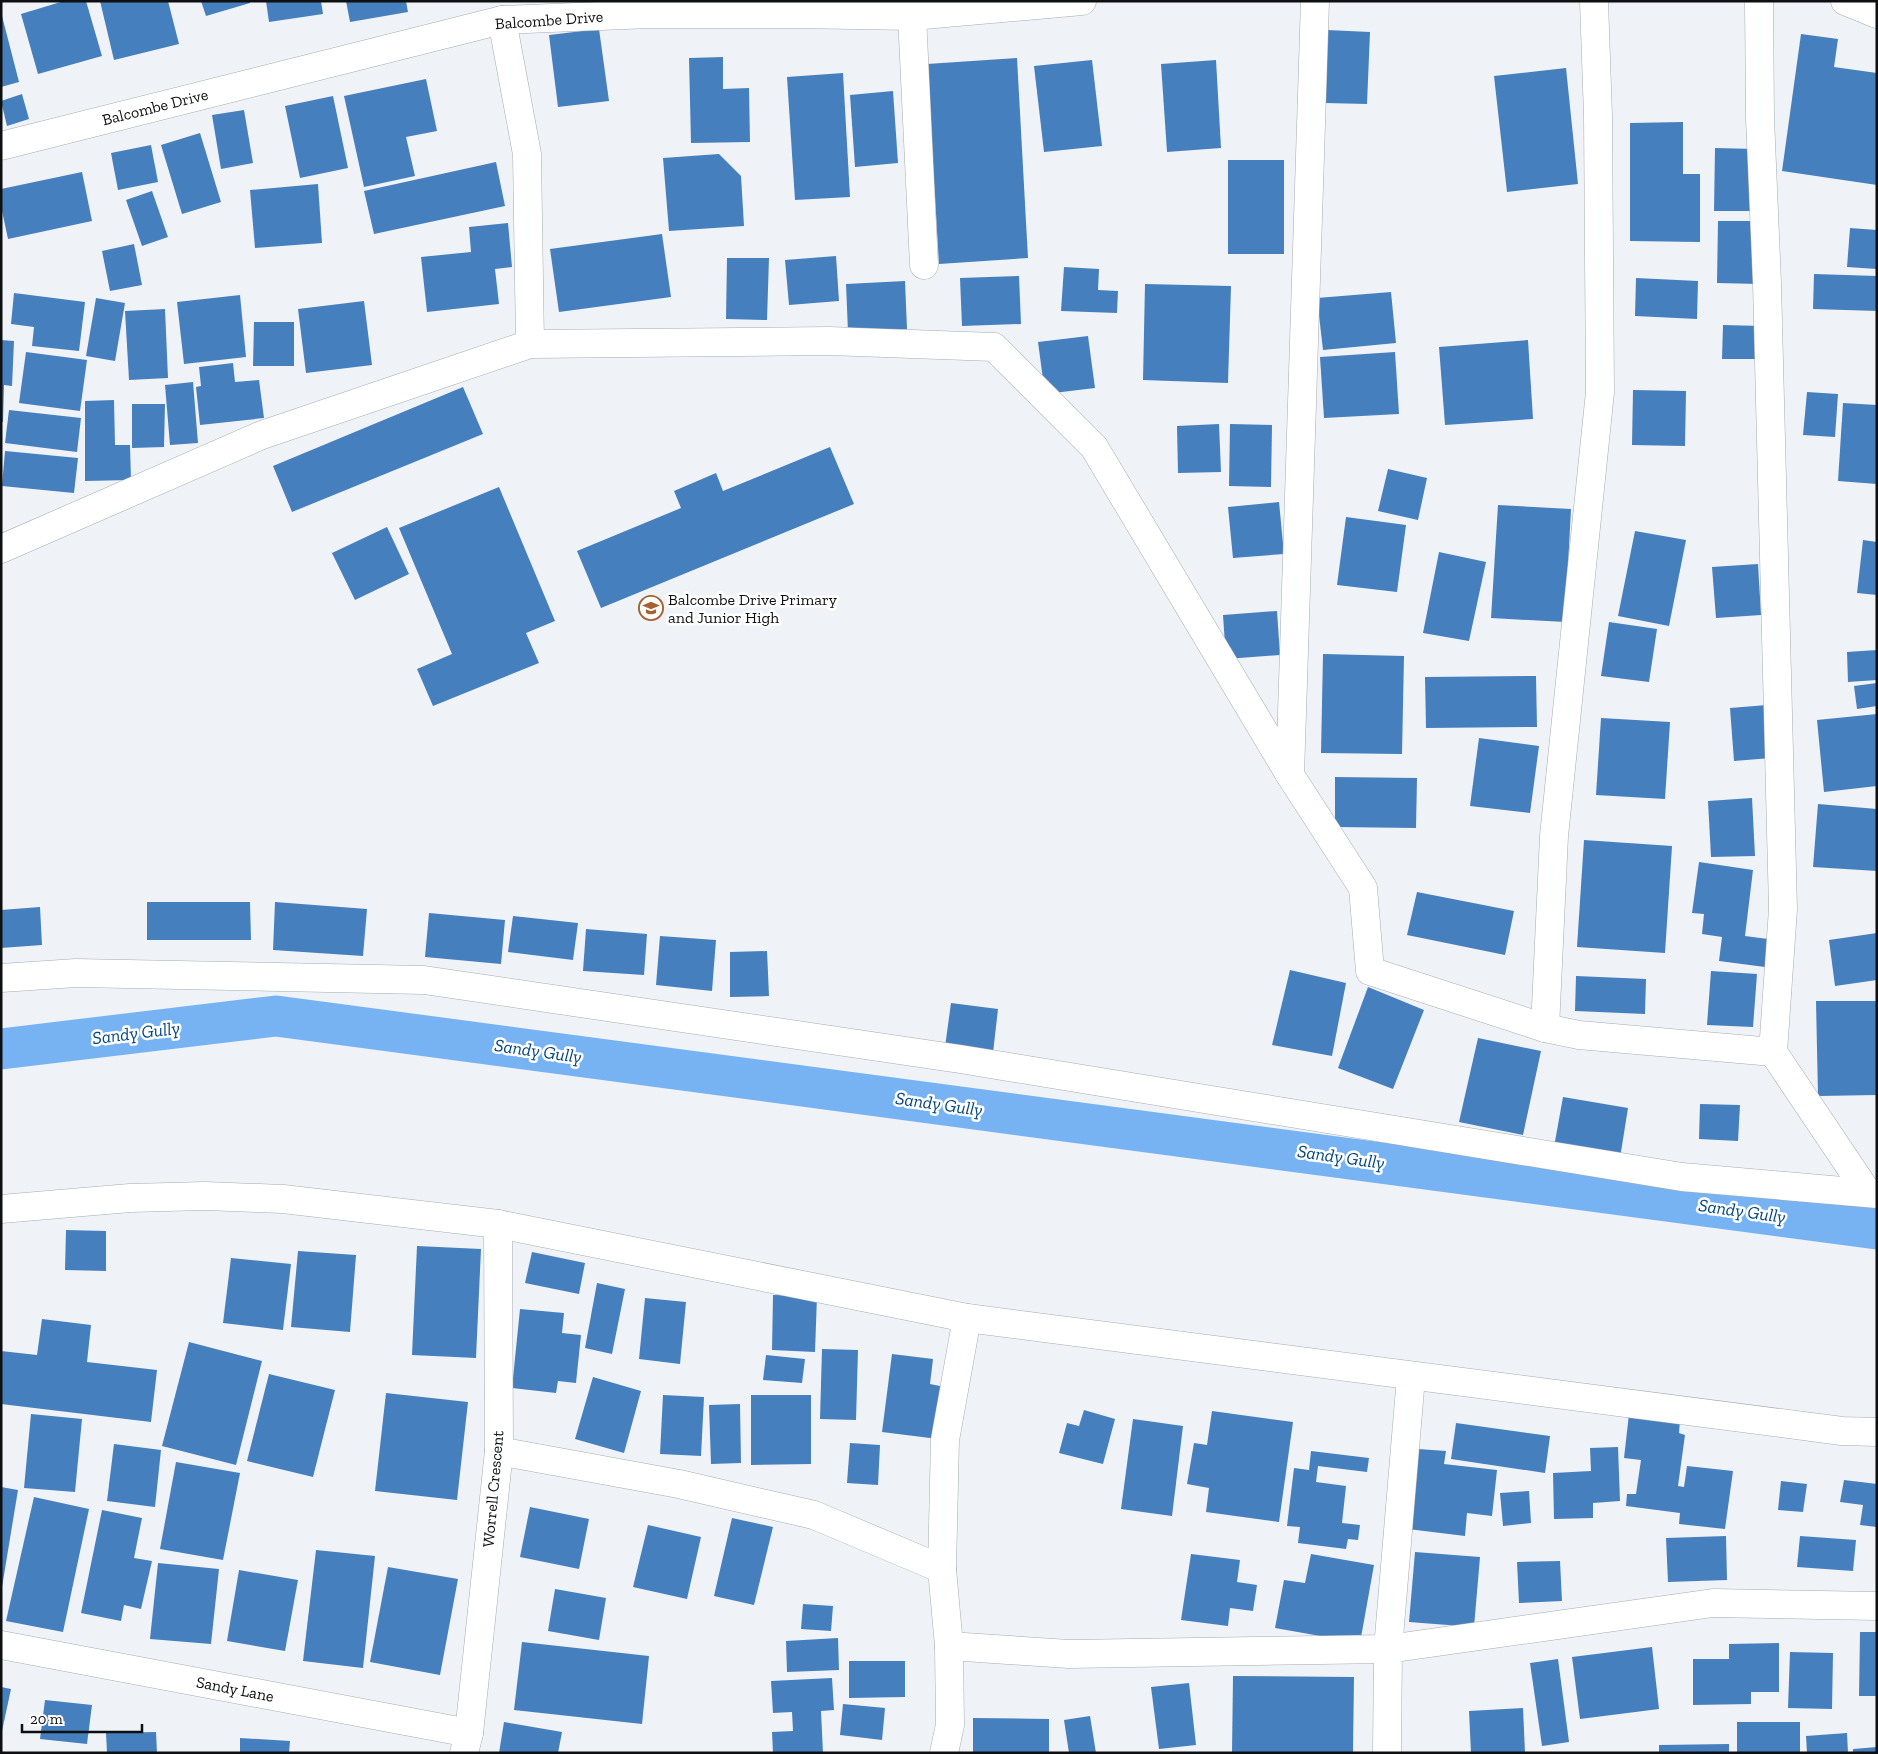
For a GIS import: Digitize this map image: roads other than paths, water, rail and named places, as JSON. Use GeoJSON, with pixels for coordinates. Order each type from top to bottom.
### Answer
{"type":"FeatureCollection","features":[{"type":"Feature","properties":{"kind":"street","name":"Balcombe Drive"},"geometry":{"type":"LineString","coordinates":[[1,146],[502,20],[794,7],[912,16],[1082,1]]}},
{"type":"Feature","properties":{"kind":"street"},"geometry":{"type":"LineString","coordinates":[[1290,775],[1314,1]]}},
{"type":"Feature","properties":{"kind":"street"},"geometry":{"type":"LineString","coordinates":[[1545,1028],[1554,836],[1600,392],[1598,116],[1594,1]]}},
{"type":"Feature","properties":{"kind":"street"},"geometry":{"type":"LineString","coordinates":[[1759,1],[1760,118],[1767,283],[1783,910],[1774,1052],[1872,1193]]}},
{"type":"Feature","properties":{"kind":"street"},"geometry":{"type":"LineString","coordinates":[[1845,1],[1877,14]]}},
{"type":"Feature","properties":{"kind":"street"},"geometry":{"type":"LineString","coordinates":[[912,16],[924,265]]}},
{"type":"Feature","properties":{"kind":"street"},"geometry":{"type":"LineString","coordinates":[[502,20],[527,154],[530,344]]}},
{"type":"Feature","properties":{"kind":"street"},"geometry":{"type":"LineString","coordinates":[[1,548],[262,435],[530,344],[829,341],[994,347],[1094,448],[1290,775],[1363,888],[1370,971],[1545,1028],[1579,1035],[1774,1052]]}},
{"type":"Feature","properties":{"kind":"street"},"geometry":{"type":"LineString","coordinates":[[1,978],[76,973],[424,980],[960,1058],[1682,1177],[1872,1193]]}},
{"type":"Feature","properties":{"kind":"street"},"geometry":{"type":"LineString","coordinates":[[1,1209],[130,1198],[205,1196],[283,1199],[498,1224],[966,1318],[1842,1431],[1877,1432]]}},
{"type":"Feature","properties":{"kind":"street","name":"Worrell Crescent"},"geometry":{"type":"LineString","coordinates":[[466,1743],[499,1451],[498,1224]]}},
{"type":"Feature","properties":{"kind":"street"},"geometry":{"type":"LineString","coordinates":[[944,1753],[950,1725],[949,1646],[942,1569],[945,1440],[966,1318]]}},
{"type":"Feature","properties":{"kind":"street"},"geometry":{"type":"LineString","coordinates":[[1386,1753],[1388,1649],[1411,1376]]}},
{"type":"Feature","properties":{"kind":"street"},"geometry":{"type":"LineString","coordinates":[[499,1451],[679,1484],[814,1515],[942,1569]]}},
{"type":"Feature","properties":{"kind":"street"},"geometry":{"type":"LineString","coordinates":[[949,1646],[1068,1654],[1388,1649],[1713,1603],[1877,1606]]}},
{"type":"Feature","properties":{"kind":"street","name":"Sandy Lane"},"geometry":{"type":"LineString","coordinates":[[1,1646],[466,1743]]}},
{"type":"Feature","properties":{"kind":"waterway","name":"Sandy Gully"},"geometry":{"type":"LineString","coordinates":[[1,1049],[276,1016],[1877,1229]]}},
{"type":"Feature","properties":{"kind":"place","name":"Balcombe Drive Primary and Junior High"},"geometry":{"type":"Point","coordinates":[651,608]}}]}
